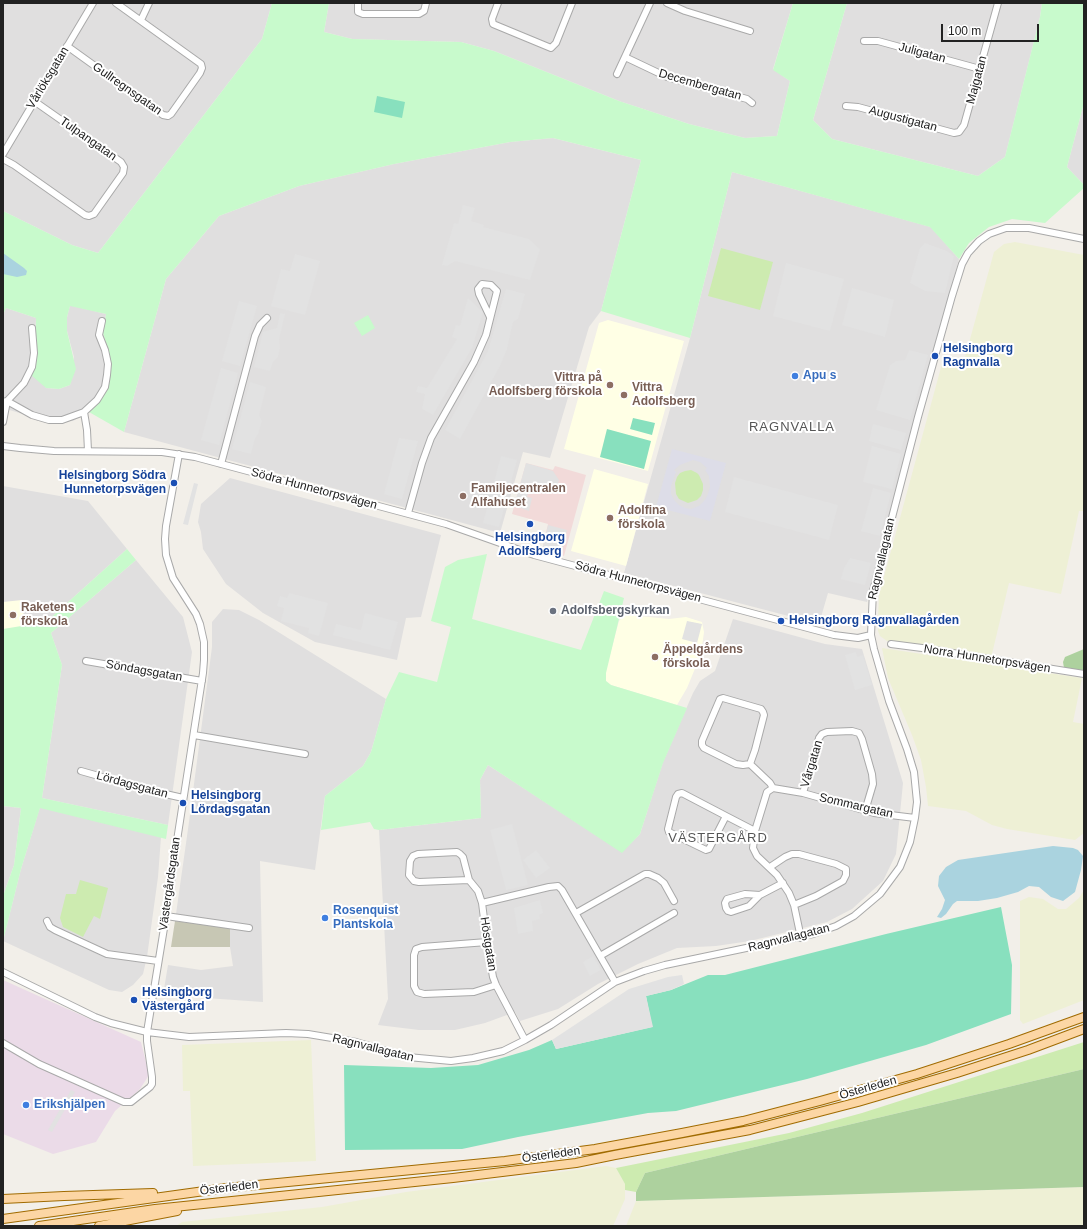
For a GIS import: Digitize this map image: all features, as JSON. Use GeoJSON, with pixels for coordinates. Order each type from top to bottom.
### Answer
{"type":"FeatureCollection","features":[{"type":"Feature","properties":{"kind":"main road","name":"Österleden"},"geometry":{"type":"LineString","coordinates":[[3,1219],[239,1187],[506,1161],[595,1149],[682,1133],[743,1121],[917,1074],[1009,1044],[1083,1017]]}},
{"type":"Feature","properties":{"kind":"main road","name":"Österleden"},"geometry":{"type":"LineString","coordinates":[[39,1226],[155,1209],[453,1178],[576,1163],[750,1130],[858,1102],[1028,1050],[1084,1029]]}},
{"type":"Feature","properties":{"kind":"main road"},"geometry":{"type":"LineString","coordinates":[[3,1200],[79,1195],[192,1193]]}},
{"type":"Feature","properties":{"kind":"main road"},"geometry":{"type":"LineString","coordinates":[[99,1226],[222,1202]]}},
{"type":"Feature","properties":{"kind":"street","name":"Vårlöksgatan"},"geometry":{"type":"LineString","coordinates":[[3,154],[93,3]]}},
{"type":"Feature","properties":{"kind":"street","name":"Gullregnsgatan"},"geometry":{"type":"LineString","coordinates":[[67,46],[164,115],[168,116],[172,114],[200,73],[202,66],[116,3]]}},
{"type":"Feature","properties":{"kind":"street"},"geometry":{"type":"LineString","coordinates":[[141,20],[149,3]]}},
{"type":"Feature","properties":{"kind":"street"},"geometry":{"type":"LineString","coordinates":[[358,3],[358,12],[363,14],[419,14],[422,13],[426,3]]}},
{"type":"Feature","properties":{"kind":"street"},"geometry":{"type":"LineString","coordinates":[[498,3],[492,19],[492,23],[495,26],[551,48],[556,43],[572,3]]}},
{"type":"Feature","properties":{"kind":"street"},"geometry":{"type":"LineString","coordinates":[[617,74],[650,3]]}},
{"type":"Feature","properties":{"kind":"street"},"geometry":{"type":"LineString","coordinates":[[667,3],[685,11],[750,31]]}},
{"type":"Feature","properties":{"kind":"street","name":"Majgatan"},"geometry":{"type":"LineString","coordinates":[[959,132],[964,125],[998,3]]}},
{"type":"Feature","properties":{"kind":"street","name":"Juligatan"},"geometry":{"type":"LineString","coordinates":[[864,41],[878,41],[980,69]]}},
{"type":"Feature","properties":{"kind":"street","name":"Decembergatan"},"geometry":{"type":"LineString","coordinates":[[625,57],[667,77],[747,99],[752,103]]}},
{"type":"Feature","properties":{"kind":"street","name":"Tulpangatan"},"geometry":{"type":"LineString","coordinates":[[3,159],[88,216],[94,214],[123,173],[124,167],[121,162],[34,101]]}},
{"type":"Feature","properties":{"kind":"street","name":"Augustigatan"},"geometry":{"type":"LineString","coordinates":[[846,106],[858,107],[954,133],[959,132]]}},
{"type":"Feature","properties":{"kind":"street","name":"Ragnvallagatan"},"geometry":{"type":"LineString","coordinates":[[3,972],[95,1017],[111,1023],[147,1032],[189,1037],[286,1033],[308,1034],[356,1042],[408,1057],[440,1061],[462,1060],[503,1051],[525,1040],[570,1013],[615,982],[655,967],[801,938],[825,931],[850,919],[863,910],[880,894],[895,874],[902,862],[910,842],[915,818],[917,802],[914,772],[878,666],[871,635],[872,603],[875,579],[952,296],[965,258],[972,248],[982,239],[995,231],[1006,228],[1030,228],[1084,240]]}},
{"type":"Feature","properties":{"kind":"street"},"geometry":{"type":"LineString","coordinates":[[408,514],[422,463],[431,438],[479,354],[488,329],[497,291],[491,285],[482,284],[478,289],[479,294],[490,317]]}},
{"type":"Feature","properties":{"kind":"street"},"geometry":{"type":"LineString","coordinates":[[221,464],[255,336],[260,325],[267,318]]}},
{"type":"Feature","properties":{"kind":"street"},"geometry":{"type":"LineString","coordinates":[[5,402],[32,415],[49,420],[62,420],[84,412],[97,400],[105,387],[108,364],[105,350],[99,335],[102,321]]}},
{"type":"Feature","properties":{"kind":"street"},"geometry":{"type":"LineString","coordinates":[[3,422],[5,402],[24,383],[32,367],[34,353],[32,328]]}},
{"type":"Feature","properties":{"kind":"street"},"geometry":{"type":"LineString","coordinates":[[84,412],[88,451]]}},
{"type":"Feature","properties":{"kind":"street","name":"Södra Hunnetorpsvägen"},"geometry":{"type":"LineString","coordinates":[[3,446],[35,450],[162,452],[179,454],[408,514],[486,537],[534,555],[834,635],[858,638],[871,635]]}},
{"type":"Feature","properties":{"kind":"street","name":"Västergårdsgatan"},"geometry":{"type":"LineString","coordinates":[[3,1043],[39,1064],[127,1103],[141,1095],[152,1084],[147,1032],[194,735],[204,660],[202,630],[196,614],[173,578],[165,547],[166,526],[179,454]]}},
{"type":"Feature","properties":{"kind":"street","name":"Norra Hunnetorpsvägen"},"geometry":{"type":"LineString","coordinates":[[891,644],[1084,674]]}},
{"type":"Feature","properties":{"kind":"street","name":"Söndagsgatan"},"geometry":{"type":"LineString","coordinates":[[86,661],[202,681]]}},
{"type":"Feature","properties":{"kind":"street"},"geometry":{"type":"LineString","coordinates":[[723,698],[761,709],[763,712],[764,715],[750,764],[736,764],[704,748],[702,745],[702,741],[720,699],[723,698]]}},
{"type":"Feature","properties":{"kind":"street","name":"Vårgatan"},"geometry":{"type":"LineString","coordinates":[[803,793],[819,738],[822,734],[827,732],[852,731],[859,733],[872,774],[872,784],[865,811]]}},
{"type":"Feature","properties":{"kind":"street"},"geometry":{"type":"LineString","coordinates":[[194,735],[305,754]]}},
{"type":"Feature","properties":{"kind":"street"},"geometry":{"type":"LineString","coordinates":[[750,764],[770,783],[773,788],[766,794],[755,831],[753,841],[754,850],[757,856],[770,867],[783,883],[794,905],[801,938]]}},
{"type":"Feature","properties":{"kind":"street","name":"Lördagsgatan"},"geometry":{"type":"LineString","coordinates":[[81,771],[148,790],[183,798]]}},
{"type":"Feature","properties":{"kind":"street","name":"Sommargatan"},"geometry":{"type":"LineString","coordinates":[[773,788],[803,793],[865,811],[915,818]]}},
{"type":"Feature","properties":{"kind":"street"},"geometry":{"type":"LineString","coordinates":[[726,816],[709,849],[706,850],[669,832],[668,829],[676,797],[678,794],[682,793],[755,831]]}},
{"type":"Feature","properties":{"kind":"street"},"geometry":{"type":"LineString","coordinates":[[469,880],[414,881],[409,875],[410,861],[413,856],[418,854],[457,852],[463,857],[469,880],[478,891],[482,903]]}},
{"type":"Feature","properties":{"kind":"street"},"geometry":{"type":"LineString","coordinates":[[770,867],[785,857],[792,854],[799,854],[836,864],[846,869],[846,875],[843,881],[816,896],[794,905]]}},
{"type":"Feature","properties":{"kind":"street"},"geometry":{"type":"LineString","coordinates":[[576,913],[645,874],[658,878],[664,883],[674,901]]}},
{"type":"Feature","properties":{"kind":"street"},"geometry":{"type":"LineString","coordinates":[[760,895],[745,894],[727,899],[725,903],[726,908],[731,912],[750,906],[760,895],[783,883]]}},
{"type":"Feature","properties":{"kind":"street","name":"Höstgatan"},"geometry":{"type":"LineString","coordinates":[[525,1040],[496,985],[493,976],[482,903],[558,886],[576,913],[615,982]]}},
{"type":"Feature","properties":{"kind":"street"},"geometry":{"type":"LineString","coordinates":[[600,956],[674,913]]}},
{"type":"Feature","properties":{"kind":"street"},"geometry":{"type":"LineString","coordinates":[[166,916],[249,928]]}},
{"type":"Feature","properties":{"kind":"street"},"geometry":{"type":"LineString","coordinates":[[47,921],[50,927],[55,930],[106,954],[158,961]]}},
{"type":"Feature","properties":{"kind":"street"},"geometry":{"type":"LineString","coordinates":[[487,942],[422,946],[416,949],[414,955],[414,986],[417,992],[424,994],[474,992],[496,985]]}},
{"type":"Feature","properties":{"kind":"shaded area"},"geometry":{"type":"Polygon","coordinates":[[[3,3],[272,3],[262,39],[98,253],[72,245],[3,211],[3,3]]]}},
{"type":"Feature","properties":{"kind":"shaded area"},"geometry":{"type":"Polygon","coordinates":[[[329,3],[793,3],[773,69],[790,81],[777,136],[745,138],[689,124],[619,101],[494,51],[461,42],[352,39],[324,32],[329,3]]]}},
{"type":"Feature","properties":{"kind":"shaded area"},"geometry":{"type":"Polygon","coordinates":[[[847,3],[1042,3],[1040,17],[1005,157],[978,176],[832,139],[813,120],[847,3]]]}},
{"type":"Feature","properties":{"kind":"shaded area"},"geometry":{"type":"Polygon","coordinates":[[[1084,103],[1084,185],[1067,167],[1084,103]]]}},
{"type":"Feature","properties":{"kind":"shaded area"},"geometry":{"type":"Polygon","coordinates":[[[553,138],[641,160],[601,311],[589,327],[550,458],[523,452],[500,533],[124,432],[166,279],[219,216],[299,186],[394,164],[510,142],[553,138]]]}},
{"type":"Feature","properties":{"kind":"shaded area"},"geometry":{"type":"Polygon","coordinates":[[[732,172],[931,227],[959,259],[867,602],[828,593],[819,624],[624,573],[690,338],[732,172]]]}},
{"type":"Feature","properties":{"kind":"shaded area"},"geometry":{"type":"Polygon","coordinates":[[[463,205],[475,208],[471,221],[484,225],[483,227],[529,239],[540,249],[530,280],[455,261],[447,266],[442,265],[454,223],[458,224],[463,205]]]}},
{"type":"Feature","properties":{"kind":"shaded area"},"geometry":{"type":"Polygon","coordinates":[[[1015,242],[1084,255],[1084,511],[1079,511],[1061,594],[1009,583],[991,658],[887,641],[880,636],[878,631],[879,595],[943,360],[964,361],[994,252],[1004,244],[1015,242]]]}},
{"type":"Feature","properties":{"kind":"shaded area"},"geometry":{"type":"Polygon","coordinates":[[[925,243],[947,251],[954,256],[945,293],[925,291],[910,283],[920,248],[925,243]]]}},
{"type":"Feature","properties":{"kind":"shaded area"},"geometry":{"type":"Polygon","coordinates":[[[295,254],[320,261],[305,315],[271,306],[281,269],[290,271],[295,254]]]}},
{"type":"Feature","properties":{"kind":"shaded area"},"geometry":{"type":"Polygon","coordinates":[[[786,263],[844,279],[830,331],[773,316],[786,263]]]}},
{"type":"Feature","properties":{"kind":"shaded area"},"geometry":{"type":"Polygon","coordinates":[[[852,288],[894,300],[885,337],[842,325],[852,288]]]}},
{"type":"Feature","properties":{"kind":"shaded area"},"geometry":{"type":"Polygon","coordinates":[[[506,289],[525,294],[518,319],[513,322],[507,349],[500,366],[460,439],[445,430],[488,351],[506,289]]]}},
{"type":"Feature","properties":{"kind":"shaded area"},"geometry":{"type":"Polygon","coordinates":[[[468,298],[483,312],[472,348],[433,415],[422,409],[425,394],[416,392],[418,386],[427,388],[457,339],[452,337],[456,325],[460,326],[468,298]]]}},
{"type":"Feature","properties":{"kind":"shaded area"},"geometry":{"type":"Polygon","coordinates":[[[239,301],[257,306],[240,366],[222,361],[239,301]]]}},
{"type":"Feature","properties":{"kind":"shaded area"},"geometry":{"type":"Polygon","coordinates":[[[70,305],[106,314],[103,333],[108,350],[110,367],[108,384],[101,400],[89,412],[73,421],[49,422],[3,408],[3,315],[6,308],[36,318],[35,339],[46,388],[59,389],[70,385],[74,357],[67,331],[67,317],[70,305]]]}},
{"type":"Feature","properties":{"kind":"shaded area"},"geometry":{"type":"Polygon","coordinates":[[[280,313],[285,314],[279,340],[280,348],[278,357],[273,362],[270,371],[254,367],[263,332],[277,328],[280,313]]]}},
{"type":"Feature","properties":{"kind":"shaded area","name":"Vittra Adolfsberg"},"geometry":{"type":"Polygon","coordinates":[[[608,320],[684,341],[648,471],[564,449],[599,323],[608,320]]]}},
{"type":"Feature","properties":{"kind":"shaded area"},"geometry":{"type":"Polygon","coordinates":[[[909,350],[928,355],[910,420],[876,410],[890,365],[896,361],[905,360],[909,350]]]}},
{"type":"Feature","properties":{"kind":"shaded area"},"geometry":{"type":"Polygon","coordinates":[[[221,368],[238,373],[219,445],[201,440],[221,368]]]}},
{"type":"Feature","properties":{"kind":"shaded area"},"geometry":{"type":"Polygon","coordinates":[[[250,382],[266,387],[259,415],[262,421],[251,454],[232,449],[250,382]]]}},
{"type":"Feature","properties":{"kind":"shaded area"},"geometry":{"type":"Polygon","coordinates":[[[873,424],[906,433],[901,450],[869,441],[873,424]]]}},
{"type":"Feature","properties":{"kind":"shaded area"},"geometry":{"type":"Polygon","coordinates":[[[399,438],[418,441],[402,499],[384,494],[399,438]]]}},
{"type":"Feature","properties":{"kind":"shaded area"},"geometry":{"type":"Polygon","coordinates":[[[872,446],[901,454],[892,489],[863,482],[872,446]]]}},
{"type":"Feature","properties":{"kind":"shaded area"},"geometry":{"type":"Polygon","coordinates":[[[672,449],[726,463],[710,521],[656,507],[672,449]],[[693,460],[680,465],[674,470],[676,472],[671,486],[671,494],[679,505],[685,508],[691,509],[699,506],[708,494],[710,487],[709,476],[705,470],[707,468],[700,462],[693,460]]]}},
{"type":"Feature","properties":{"kind":"shaded area"},"geometry":{"type":"Polygon","coordinates":[[[501,456],[517,460],[499,527],[483,523],[501,456]]]}},
{"type":"Feature","properties":{"kind":"shaded area"},"geometry":{"type":"Polygon","coordinates":[[[526,463],[553,470],[555,466],[586,475],[564,556],[542,550],[548,524],[512,514],[526,463]]]}},
{"type":"Feature","properties":{"kind":"shaded area"},"geometry":{"type":"Polygon","coordinates":[[[526,463],[553,471],[559,480],[556,490],[531,483],[527,497],[532,498],[529,511],[514,506],[526,463]]]}},
{"type":"Feature","properties":{"kind":"shaded area","name":"Adolfina förskola"},"geometry":{"type":"Polygon","coordinates":[[[594,469],[648,484],[626,566],[571,551],[594,469]]]}},
{"type":"Feature","properties":{"kind":"shaded area"},"geometry":{"type":"Polygon","coordinates":[[[734,477],[838,505],[829,540],[725,512],[734,477]]]}},
{"type":"Feature","properties":{"kind":"shaded area"},"geometry":{"type":"Polygon","coordinates":[[[230,478],[441,535],[421,617],[406,618],[397,660],[315,642],[263,613],[226,584],[203,549],[198,522],[201,504],[230,478]]]}},
{"type":"Feature","properties":{"kind":"shaded area"},"geometry":{"type":"Polygon","coordinates":[[[194,483],[198,484],[188,525],[183,524],[194,483]]]}},
{"type":"Feature","properties":{"kind":"shaded area"},"geometry":{"type":"Polygon","coordinates":[[[3,486],[88,501],[127,549],[46,622],[3,629],[3,486]]]}},
{"type":"Feature","properties":{"kind":"shaded area"},"geometry":{"type":"Polygon","coordinates":[[[873,488],[891,493],[880,536],[861,531],[873,488]]]}},
{"type":"Feature","properties":{"kind":"shaded area"},"geometry":{"type":"Polygon","coordinates":[[[548,525],[567,530],[561,555],[542,550],[548,525]]]}},
{"type":"Feature","properties":{"kind":"shaded area"},"geometry":{"type":"Polygon","coordinates":[[[850,558],[871,563],[865,585],[841,579],[844,568],[850,558]]]}},
{"type":"Feature","properties":{"kind":"shaded area"},"geometry":{"type":"Polygon","coordinates":[[[136,560],[183,617],[192,652],[168,825],[42,798],[62,665],[51,633],[136,560]]]}},
{"type":"Feature","properties":{"kind":"shaded area"},"geometry":{"type":"Polygon","coordinates":[[[289,593],[328,603],[319,636],[308,633],[309,628],[281,621],[284,608],[277,606],[280,596],[287,598],[289,593]]]}},
{"type":"Feature","properties":{"kind":"shaded area","name":"Raketens förskola"},"geometry":{"type":"Polygon","coordinates":[[[22,600],[25,627],[3,630],[3,602],[22,600]]]}},
{"type":"Feature","properties":{"kind":"shaded area"},"geometry":{"type":"Polygon","coordinates":[[[223,609],[239,610],[259,620],[386,699],[371,752],[363,766],[325,796],[315,870],[260,861],[263,1002],[163,995],[168,965],[201,970],[233,966],[230,947],[230,929],[175,921],[212,647],[212,622],[223,609]]]}},
{"type":"Feature","properties":{"kind":"shaded area"},"geometry":{"type":"Polygon","coordinates":[[[365,613],[398,622],[390,650],[333,635],[336,624],[361,630],[365,613]]]}},
{"type":"Feature","properties":{"kind":"shaded area","name":"Äppelgårdens förskola"},"geometry":{"type":"Polygon","coordinates":[[[628,615],[669,619],[686,617],[702,622],[704,632],[701,654],[687,688],[677,705],[611,685],[606,681],[605,673],[619,621],[628,615]]]}},
{"type":"Feature","properties":{"kind":"shaded area"},"geometry":{"type":"Polygon","coordinates":[[[733,619],[825,644],[862,649],[903,783],[896,854],[883,881],[852,909],[827,922],[750,941],[716,946],[677,948],[638,964],[598,984],[558,1009],[520,1021],[515,1012],[485,1023],[455,1030],[419,1030],[378,1025],[388,999],[379,830],[481,818],[480,780],[488,765],[622,852],[640,834],[663,762],[693,693],[700,681],[715,671],[733,619]]]}},
{"type":"Feature","properties":{"kind":"shaded area"},"geometry":{"type":"Polygon","coordinates":[[[687,621],[702,624],[697,643],[682,639],[687,621]]]}},
{"type":"Feature","properties":{"kind":"shaded area"},"geometry":{"type":"Polygon","coordinates":[[[882,648],[1082,678],[1073,722],[1084,724],[1084,833],[1075,840],[1007,829],[992,825],[966,811],[928,806],[921,760],[888,678],[882,648]]]}},
{"type":"Feature","properties":{"kind":"shaded area"},"geometry":{"type":"Polygon","coordinates":[[[856,652],[857,657],[863,655],[872,685],[855,690],[845,655],[856,652]]]}},
{"type":"Feature","properties":{"kind":"shaded area"},"geometry":{"type":"Polygon","coordinates":[[[3,806],[21,808],[14,865],[3,896],[3,806]]]}},
{"type":"Feature","properties":{"kind":"shaded area"},"geometry":{"type":"Polygon","coordinates":[[[40,807],[161,837],[158,877],[147,957],[143,974],[133,985],[122,992],[109,990],[3,941],[21,869],[40,807]]]}},
{"type":"Feature","properties":{"kind":"shaded area"},"geometry":{"type":"Polygon","coordinates":[[[512,824],[528,885],[506,890],[490,830],[512,824]]]}},
{"type":"Feature","properties":{"kind":"shaded area"},"geometry":{"type":"Polygon","coordinates":[[[536,850],[550,868],[536,878],[523,860],[536,850]]]}},
{"type":"Feature","properties":{"kind":"shaded area"},"geometry":{"type":"Polygon","coordinates":[[[1084,890],[1084,1000],[1023,1024],[1020,1020],[1020,901],[1029,897],[1043,899],[1058,909],[1066,909],[1079,898],[1084,890]]]}},
{"type":"Feature","properties":{"kind":"shaded area"},"geometry":{"type":"Polygon","coordinates":[[[540,900],[543,913],[539,915],[540,919],[532,921],[533,931],[518,934],[514,908],[540,900]]]}},
{"type":"Feature","properties":{"kind":"shaded area"},"geometry":{"type":"Polygon","coordinates":[[[175,921],[230,928],[230,947],[171,947],[175,921]]]}},
{"type":"Feature","properties":{"kind":"shaded area"},"geometry":{"type":"Polygon","coordinates":[[[593,956],[601,970],[590,976],[583,962],[593,956]]]}},
{"type":"Feature","properties":{"kind":"shaded area"},"geometry":{"type":"Polygon","coordinates":[[[682,975],[684,984],[671,990],[646,996],[653,1027],[556,1049],[552,1040],[629,989],[668,977],[682,975]]]}},
{"type":"Feature","properties":{"kind":"shaded area"},"geometry":{"type":"Polygon","coordinates":[[[3,980],[141,1042],[149,1075],[140,1089],[115,1111],[96,1142],[53,1154],[3,1134],[3,980]]]}},
{"type":"Feature","properties":{"kind":"shaded area"},"geometry":{"type":"Polygon","coordinates":[[[311,1040],[316,1161],[193,1166],[190,1091],[183,1091],[182,1045],[311,1040]]]}},
{"type":"Feature","properties":{"kind":"shaded area"},"geometry":{"type":"Polygon","coordinates":[[[71,1090],[75,1092],[52,1132],[48,1130],[71,1090]]]}},
{"type":"Feature","properties":{"kind":"shaded area"},"geometry":{"type":"Polygon","coordinates":[[[606,1166],[616,1168],[625,1184],[625,1199],[613,1226],[176,1226],[182,1222],[322,1207],[406,1192],[606,1166]]]}},
{"type":"Feature","properties":{"kind":"shaded area"},"geometry":{"type":"Polygon","coordinates":[[[1084,1187],[1084,1226],[626,1226],[636,1201],[1084,1187]]]}},
{"type":"Feature","properties":{"kind":"green space"},"geometry":{"type":"Polygon","coordinates":[[[272,3],[329,3],[324,32],[352,39],[461,42],[494,51],[619,101],[689,124],[745,138],[777,136],[790,81],[773,70],[793,3],[847,3],[813,120],[832,139],[978,176],[1005,157],[1040,17],[1042,3],[1084,3],[1084,103],[1067,167],[1084,185],[1084,188],[1045,223],[1012,219],[989,227],[969,243],[959,259],[930,227],[732,172],[690,338],[601,311],[641,160],[553,138],[510,142],[394,164],[299,186],[219,216],[166,279],[124,432],[89,412],[101,400],[108,384],[110,367],[108,350],[103,333],[106,314],[70,306],[67,317],[67,331],[76,369],[70,385],[59,389],[46,388],[31,375],[35,368],[36,318],[6,308],[3,315],[3,211],[72,245],[98,253],[262,39],[272,3]]]}},
{"type":"Feature","properties":{"kind":"green space"},"geometry":{"type":"Polygon","coordinates":[[[377,96],[405,102],[402,118],[374,112],[377,96]]]}},
{"type":"Feature","properties":{"kind":"green space"},"geometry":{"type":"Polygon","coordinates":[[[721,248],[773,262],[760,310],[708,296],[721,248]]]}},
{"type":"Feature","properties":{"kind":"green space"},"geometry":{"type":"Polygon","coordinates":[[[368,315],[375,328],[362,336],[354,323],[368,315]]]}},
{"type":"Feature","properties":{"kind":"green space"},"geometry":{"type":"Polygon","coordinates":[[[633,418],[655,423],[652,435],[630,429],[633,418]]]}},
{"type":"Feature","properties":{"kind":"green space"},"geometry":{"type":"Polygon","coordinates":[[[607,429],[651,441],[644,469],[600,457],[607,429]]]}},
{"type":"Feature","properties":{"kind":"green space"},"geometry":{"type":"Polygon","coordinates":[[[691,470],[699,475],[703,484],[703,490],[701,496],[697,500],[688,503],[679,499],[676,494],[675,483],[680,473],[691,470]]]}},
{"type":"Feature","properties":{"kind":"green space"},"geometry":{"type":"Polygon","coordinates":[[[127,549],[136,560],[51,633],[62,665],[42,798],[168,825],[166,839],[40,808],[21,869],[3,941],[3,896],[14,865],[21,808],[3,806],[3,629],[46,622],[127,549]]]}},
{"type":"Feature","properties":{"kind":"green space"},"geometry":{"type":"Polygon","coordinates":[[[487,554],[472,619],[581,650],[604,591],[624,598],[606,673],[606,681],[611,685],[687,708],[663,763],[640,834],[622,853],[488,765],[480,780],[481,818],[379,830],[374,829],[370,822],[321,830],[325,796],[363,766],[371,752],[386,699],[399,672],[437,682],[451,627],[431,621],[445,567],[458,560],[487,554]]]}},
{"type":"Feature","properties":{"kind":"green space"},"geometry":{"type":"Polygon","coordinates":[[[1084,649],[1084,671],[1064,668],[1063,662],[1065,657],[1084,649]]]}},
{"type":"Feature","properties":{"kind":"green space"},"geometry":{"type":"Polygon","coordinates":[[[80,880],[108,888],[100,919],[94,916],[83,937],[63,927],[60,918],[66,894],[76,894],[80,880]]]}},
{"type":"Feature","properties":{"kind":"green space"},"geometry":{"type":"Polygon","coordinates":[[[1001,907],[1012,965],[1011,1014],[926,1045],[807,1079],[676,1111],[648,1113],[462,1149],[345,1150],[344,1065],[431,1068],[478,1065],[529,1050],[552,1040],[556,1049],[652,1027],[646,996],[671,990],[708,975],[725,975],[886,934],[1001,907]]]}},
{"type":"Feature","properties":{"kind":"green space"},"geometry":{"type":"Polygon","coordinates":[[[1084,1042],[1084,1069],[645,1173],[636,1192],[625,1190],[625,1184],[616,1168],[789,1133],[862,1113],[1084,1042]]]}},
{"type":"Feature","properties":{"kind":"green space"},"geometry":{"type":"Polygon","coordinates":[[[1084,1069],[1084,1187],[636,1201],[636,1192],[645,1173],[1084,1069]]]}},
{"type":"Feature","properties":{"kind":"water"},"geometry":{"type":"Polygon","coordinates":[[[3,253],[24,268],[27,271],[26,275],[17,277],[3,274],[3,253]]]}},
{"type":"Feature","properties":{"kind":"water"},"geometry":{"type":"Polygon","coordinates":[[[1053,846],[1073,848],[1078,850],[1083,856],[1075,892],[1063,901],[1051,897],[1039,887],[1029,886],[1018,892],[997,898],[978,901],[957,901],[941,918],[937,917],[945,900],[938,886],[939,876],[946,867],[958,860],[1053,846]]]}},
{"type":"Feature","properties":{"kind":"place","name":"Helsingborg Ragnvalla"},"geometry":{"type":"Point","coordinates":[935,356]}},
{"type":"Feature","properties":{"kind":"place","name":"Apu s"},"geometry":{"type":"Point","coordinates":[795,376]}},
{"type":"Feature","properties":{"kind":"place","name":"Vittra på Adolfsberg förskola"},"geometry":{"type":"Point","coordinates":[610,385]}},
{"type":"Feature","properties":{"kind":"place","name":"Vittra Adolfsberg"},"geometry":{"type":"Point","coordinates":[624,395]}},
{"type":"Feature","properties":{"kind":"place","name":"Helsingborg Södra Hunnetorpsvägen"},"geometry":{"type":"Point","coordinates":[174,483]}},
{"type":"Feature","properties":{"kind":"place","name":"Familjecentralen Alfahuset"},"geometry":{"type":"Point","coordinates":[463,496]}},
{"type":"Feature","properties":{"kind":"place","name":"Adolfina förskola"},"geometry":{"type":"Point","coordinates":[610,518]}},
{"type":"Feature","properties":{"kind":"place","name":"Helsingborg Adolfsberg"},"geometry":{"type":"Point","coordinates":[530,524]}},
{"type":"Feature","properties":{"kind":"place","name":"Adolfsbergskyrkan"},"geometry":{"type":"Point","coordinates":[553,611]}},
{"type":"Feature","properties":{"kind":"place","name":"Raketens förskola"},"geometry":{"type":"Point","coordinates":[13,615]}},
{"type":"Feature","properties":{"kind":"place","name":"Helsingborg Ragnvallagården"},"geometry":{"type":"Point","coordinates":[781,621]}},
{"type":"Feature","properties":{"kind":"place","name":"Äppelgårdens förskola"},"geometry":{"type":"Point","coordinates":[655,657]}},
{"type":"Feature","properties":{"kind":"place","name":"Helsingborg Lördagsgatan"},"geometry":{"type":"Point","coordinates":[183,803]}},
{"type":"Feature","properties":{"kind":"place","name":"Rosenquist Plantskola"},"geometry":{"type":"Point","coordinates":[325,918]}},
{"type":"Feature","properties":{"kind":"place","name":"Helsingborg Västergård"},"geometry":{"type":"Point","coordinates":[134,1000]}},
{"type":"Feature","properties":{"kind":"place","name":"Erikshjälpen"},"geometry":{"type":"Point","coordinates":[26,1105]}},
{"type":"Feature","properties":{"kind":"district","name":"RAGNVALLA"},"geometry":{"type":"Point","coordinates":[792,427]}},
{"type":"Feature","properties":{"kind":"district","name":"VÄSTERGÅRD"},"geometry":{"type":"Point","coordinates":[718,838]}}]}
